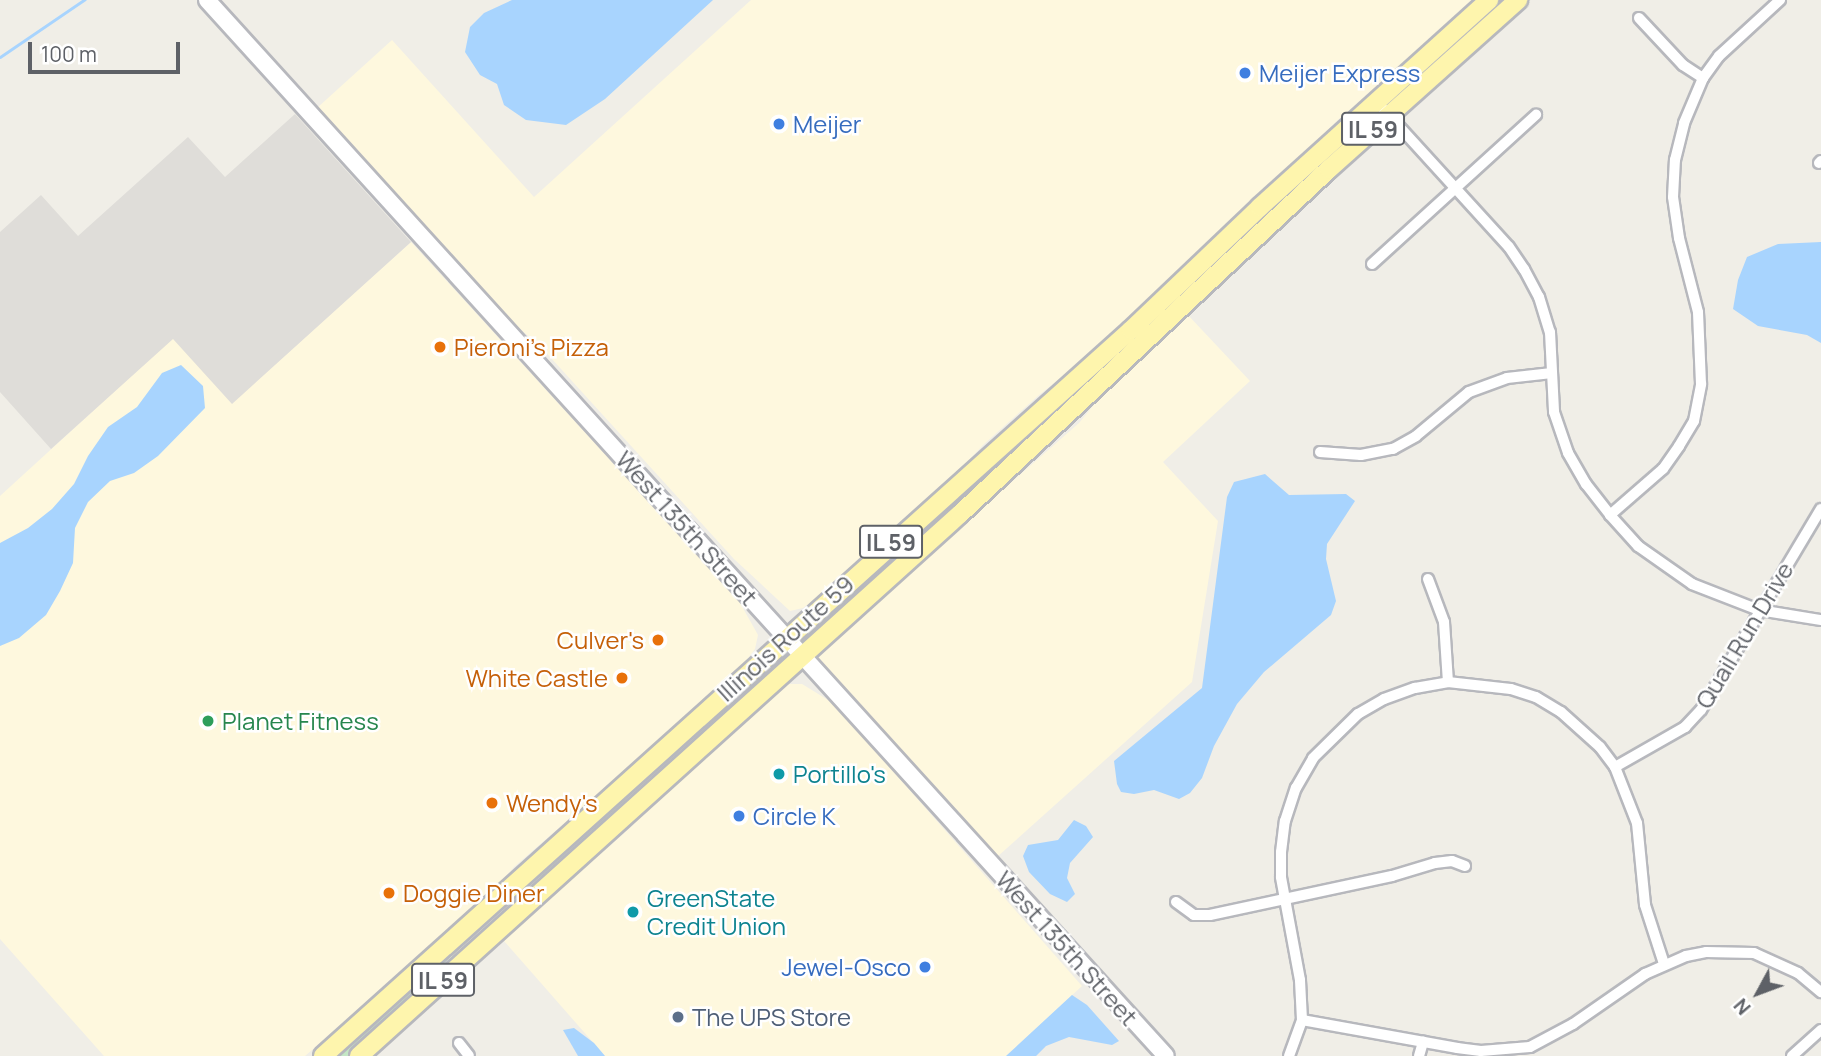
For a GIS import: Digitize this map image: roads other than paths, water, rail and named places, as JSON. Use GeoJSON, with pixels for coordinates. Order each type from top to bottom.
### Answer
{"type":"FeatureCollection","features":[{"type":"Feature","properties":{"kind":"main road","name":"IL 59"},"geometry":{"type":"LineString","coordinates":[[1376,101],[1489,0]]}},
{"type":"Feature","properties":{"kind":"main road","name":"IL 59"},"geometry":{"type":"LineString","coordinates":[[1389,115],[1518,0]]}},
{"type":"Feature","properties":{"kind":"main road","name":"Illinois Route 59"},"geometry":{"type":"LineString","coordinates":[[323,1056],[1096,361],[1376,101]]}},
{"type":"Feature","properties":{"kind":"main road","name":"Illinois Route 59"},"geometry":{"type":"LineString","coordinates":[[359,1056],[1084,399],[1389,115]]}},
{"type":"Feature","properties":{"kind":"main road"},"geometry":{"type":"LineString","coordinates":[[1084,399],[1096,361]]}},
{"type":"Feature","properties":{"kind":"street","name":"West 135th Street"},"geometry":{"type":"LineString","coordinates":[[207,0],[1166,1056]]}},
{"type":"Feature","properties":{"kind":"street"},"geometry":{"type":"LineString","coordinates":[[1610,515],[1663,469],[1694,421],[1701,384],[1702,349],[1698,312],[1679,237],[1673,197],[1675,160],[1684,123],[1703,78],[1719,56],[1780,0]]}},
{"type":"Feature","properties":{"kind":"street"},"geometry":{"type":"LineString","coordinates":[[1639,18],[1683,65],[1703,78]]}},
{"type":"Feature","properties":{"kind":"street"},"geometry":{"type":"LineString","coordinates":[[1376,101],[1509,247],[1534,288],[1550,332],[1554,412],[1568,453],[1586,484],[1610,515],[1637,546],[1664,567],[1724,599],[1759,610],[1821,620]]}},
{"type":"Feature","properties":{"kind":"street"},"geometry":{"type":"LineString","coordinates":[[1372,264],[1536,116]]}},
{"type":"Feature","properties":{"kind":"street"},"geometry":{"type":"LineString","coordinates":[[1320,452],[1362,455],[1393,449],[1416,436],[1469,392],[1507,378],[1552,373]]}},
{"type":"Feature","properties":{"kind":"street","name":"Quail Run Drive"},"geometry":{"type":"LineString","coordinates":[[1615,766],[1685,727],[1701,710],[1821,509]]}},
{"type":"Feature","properties":{"kind":"street"},"geometry":{"type":"LineString","coordinates":[[1428,579],[1444,622],[1448,682]]}},
{"type":"Feature","properties":{"kind":"street"},"geometry":{"type":"LineString","coordinates":[[1289,1056],[1302,1020],[1300,980],[1285,899],[1281,852],[1285,821],[1296,788],[1313,758],[1358,714],[1384,699],[1415,688],[1448,682],[1484,683],[1536,697],[1584,729],[1615,766],[1637,823],[1645,905],[1664,964]]}},
{"type":"Feature","properties":{"kind":"street"},"geometry":{"type":"LineString","coordinates":[[1176,902],[1194,915],[1210,915],[1392,876],[1435,863],[1452,861],[1465,866]]}},
{"type":"Feature","properties":{"kind":"street"},"geometry":{"type":"LineString","coordinates":[[1302,1020],[1481,1051],[1532,1051],[1664,964],[1706,952],[1754,953],[1798,973],[1821,992]]}},
{"type":"Feature","properties":{"kind":"street"},"geometry":{"type":"LineString","coordinates":[[1792,1056],[1821,1030]]}},
{"type":"Feature","properties":{"kind":"street"},"geometry":{"type":"LineString","coordinates":[[1419,1056],[1423,1042]]}},
{"type":"Feature","properties":{"kind":"street"},"geometry":{"type":"LineString","coordinates":[[459,1043],[469,1056]]}},
{"type":"Feature","properties":{"kind":"water"},"geometry":{"type":"Polygon","coordinates":[[[512,0],[713,0],[605,99],[566,125],[526,120],[504,105],[497,84],[480,75],[465,52],[470,27],[484,13],[512,0]]]}},
{"type":"Feature","properties":{"kind":"water"},"geometry":{"type":"Polygon","coordinates":[[[1821,242],[1821,343],[1807,335],[1758,326],[1733,309],[1738,280],[1747,257],[1778,244],[1821,242]]]}},
{"type":"Feature","properties":{"kind":"water"},"geometry":{"type":"Polygon","coordinates":[[[181,365],[203,386],[205,408],[158,456],[134,473],[110,481],[88,502],[75,528],[73,563],[46,615],[19,638],[0,646],[0,543],[28,528],[52,509],[74,484],[88,456],[108,427],[137,407],[162,373],[181,365]]]}},
{"type":"Feature","properties":{"kind":"water"},"geometry":{"type":"Polygon","coordinates":[[[1265,474],[1289,495],[1346,494],[1355,501],[1327,544],[1326,559],[1336,601],[1331,615],[1264,672],[1237,704],[1214,746],[1202,778],[1190,793],[1179,799],[1154,790],[1134,794],[1121,792],[1117,784],[1114,761],[1202,688],[1227,497],[1234,482],[1265,474]]]}},
{"type":"Feature","properties":{"kind":"water"},"geometry":{"type":"Polygon","coordinates":[[[1074,820],[1086,826],[1093,837],[1070,863],[1067,878],[1075,894],[1067,902],[1050,894],[1029,872],[1023,856],[1028,845],[1058,840],[1074,820]]]}},
{"type":"Feature","properties":{"kind":"water"},"geometry":{"type":"Polygon","coordinates":[[[1072,995],[1087,1005],[1119,1041],[1112,1045],[1069,1037],[1046,1046],[1036,1056],[1006,1056],[1072,995]]]}},
{"type":"Feature","properties":{"kind":"water"},"geometry":{"type":"Polygon","coordinates":[[[574,1028],[594,1043],[605,1056],[578,1056],[563,1030],[574,1028]]]}},
{"type":"Feature","properties":{"kind":"waterway"},"geometry":{"type":"LineString","coordinates":[[0,57],[84,0]]}},
{"type":"Feature","properties":{"kind":"place","name":"Meijer Express"},"geometry":{"type":"Point","coordinates":[1245,73]}},
{"type":"Feature","properties":{"kind":"place","name":"Meijer"},"geometry":{"type":"Point","coordinates":[779,124]}},
{"type":"Feature","properties":{"kind":"place","name":"Pieroni's Pizza"},"geometry":{"type":"Point","coordinates":[440,347]}},
{"type":"Feature","properties":{"kind":"place","name":"Culver's"},"geometry":{"type":"Point","coordinates":[658,640]}},
{"type":"Feature","properties":{"kind":"place","name":"White Castle"},"geometry":{"type":"Point","coordinates":[622,678]}},
{"type":"Feature","properties":{"kind":"place","name":"Planet Fitness"},"geometry":{"type":"Point","coordinates":[208,721]}},
{"type":"Feature","properties":{"kind":"place","name":"Portillo's"},"geometry":{"type":"Point","coordinates":[779,774]}},
{"type":"Feature","properties":{"kind":"place","name":"Wendy's"},"geometry":{"type":"Point","coordinates":[492,803]}},
{"type":"Feature","properties":{"kind":"place","name":"Circle K"},"geometry":{"type":"Point","coordinates":[739,816]}},
{"type":"Feature","properties":{"kind":"place","name":"Doggie Diner"},"geometry":{"type":"Point","coordinates":[389,893]}},
{"type":"Feature","properties":{"kind":"place","name":"GreenState Credit Union"},"geometry":{"type":"Point","coordinates":[633,912]}},
{"type":"Feature","properties":{"kind":"place","name":"Jewel-Osco"},"geometry":{"type":"Point","coordinates":[925,967]}},
{"type":"Feature","properties":{"kind":"place","name":"The UPS Store"},"geometry":{"type":"Point","coordinates":[678,1017]}}]}
